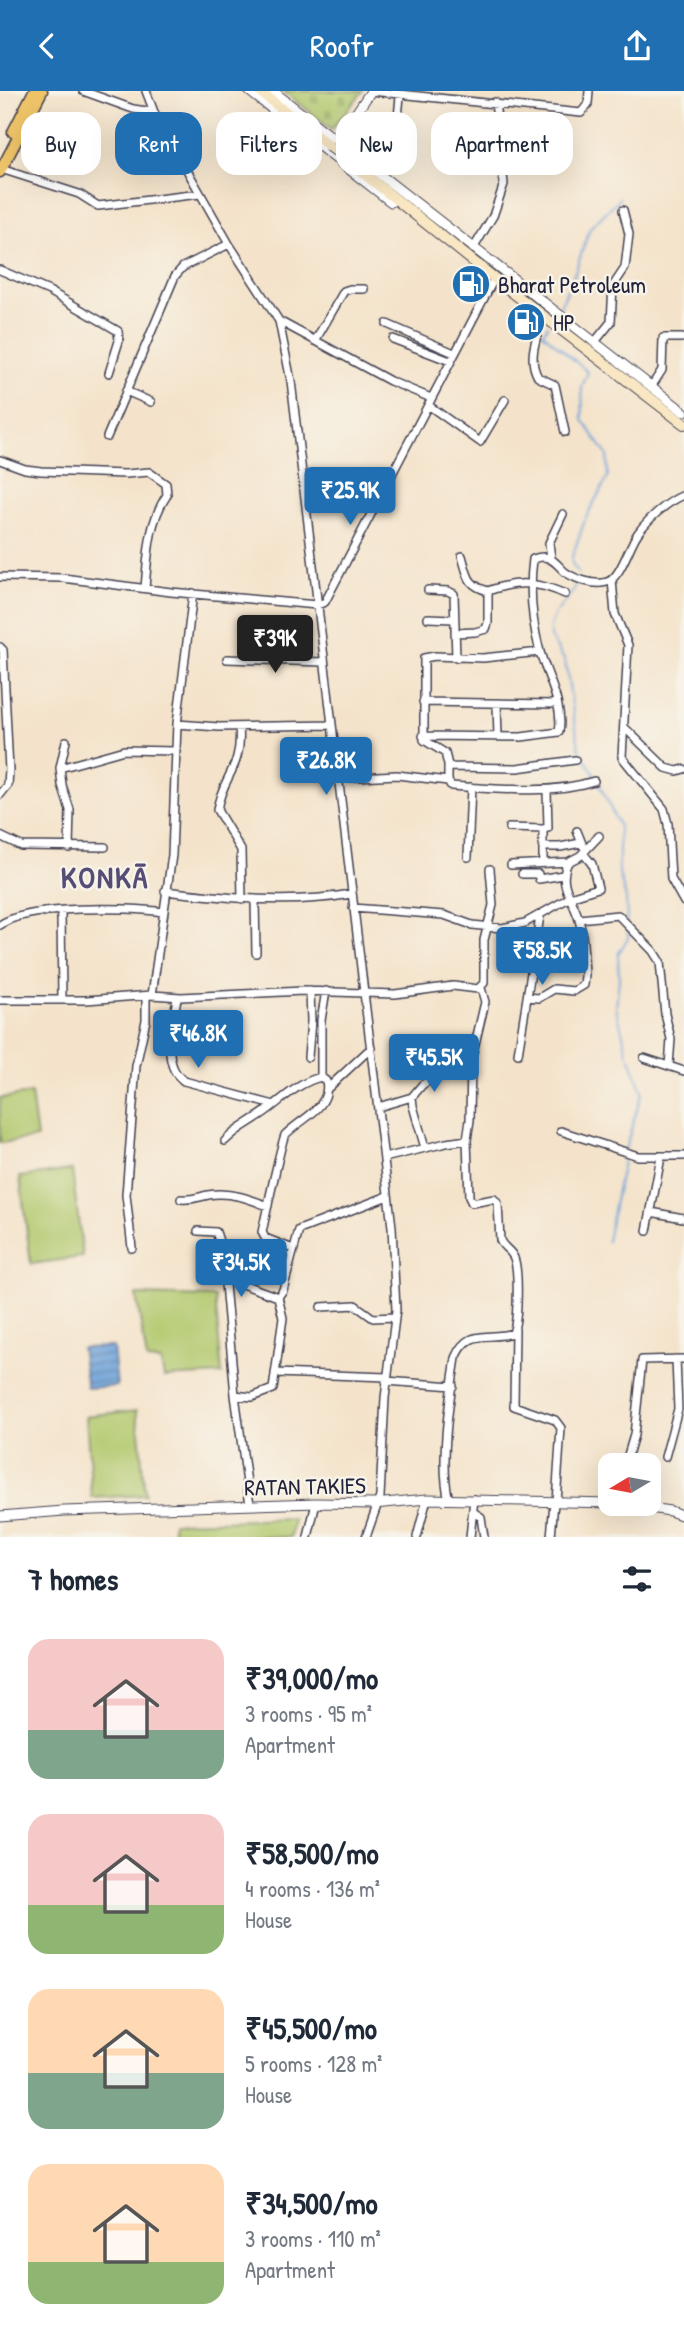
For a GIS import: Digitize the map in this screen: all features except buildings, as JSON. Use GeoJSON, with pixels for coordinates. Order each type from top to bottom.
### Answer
{"type":"FeatureCollection","features":[{"type":"Feature","properties":{"kind":"main road"},"geometry":{"type":"LineString","coordinates":[[0,156],[34,91]]}},
{"type":"Feature","properties":{"kind":"main road"},"geometry":{"type":"LineString","coordinates":[[1,171],[42,91]]}},
{"type":"Feature","properties":{"kind":"main road"},"geometry":{"type":"LineString","coordinates":[[259,91],[334,147]]}},
{"type":"Feature","properties":{"kind":"main road"},"geometry":{"type":"LineString","coordinates":[[265,91],[684,424]]}},
{"type":"Feature","properties":{"kind":"main road"},"geometry":{"type":"LineString","coordinates":[[551,319],[684,414]]}},
{"type":"Feature","properties":{"kind":"street"},"geometry":{"type":"LineString","coordinates":[[83,91],[133,109],[154,112],[146,91]]}},
{"type":"Feature","properties":{"kind":"street"},"geometry":{"type":"LineString","coordinates":[[249,91],[334,147],[473,249],[551,319],[684,429]]}},
{"type":"Feature","properties":{"kind":"street"},"geometry":{"type":"LineString","coordinates":[[273,91],[334,147],[493,281],[594,343],[684,414]]}},
{"type":"Feature","properties":{"kind":"street"},"geometry":{"type":"LineString","coordinates":[[334,147],[371,91],[581,113],[588,104],[589,91]]}},
{"type":"Feature","properties":{"kind":"street"},"geometry":{"type":"LineString","coordinates":[[399,112],[400,96]]}},
{"type":"Feature","properties":{"kind":"street"},"geometry":{"type":"LineString","coordinates":[[473,249],[493,216],[505,184],[495,102]]}},
{"type":"Feature","properties":{"kind":"street"},"geometry":{"type":"LineString","coordinates":[[1,171],[79,194],[98,206],[200,194]]}},
{"type":"Feature","properties":{"kind":"street"},"geometry":{"type":"LineString","coordinates":[[189,175],[229,244],[279,321],[291,381],[393,1241],[394,1317],[387,1379],[380,1497],[366,1537]]}},
{"type":"Feature","properties":{"kind":"street"},"geometry":{"type":"LineString","coordinates":[[594,343],[611,322],[613,286],[625,268],[629,234],[623,210]]}},
{"type":"Feature","properties":{"kind":"street"},"geometry":{"type":"LineString","coordinates":[[107,436],[175,276],[183,267],[229,244]]}},
{"type":"Feature","properties":{"kind":"street"},"geometry":{"type":"LineString","coordinates":[[0,270],[50,291],[118,331],[119,341],[109,373]]}},
{"type":"Feature","properties":{"kind":"street"},"geometry":{"type":"LineString","coordinates":[[0,577],[63,578],[317,605],[325,602],[493,281]]}},
{"type":"Feature","properties":{"kind":"street"},"geometry":{"type":"LineString","coordinates":[[315,341],[344,291],[364,289]]}},
{"type":"Feature","properties":{"kind":"street"},"geometry":{"type":"LineString","coordinates":[[551,319],[533,351],[533,366],[538,377],[555,385],[565,432]]}},
{"type":"Feature","properties":{"kind":"street"},"geometry":{"type":"LineString","coordinates":[[279,321],[430,401],[480,442],[505,400]]}},
{"type":"Feature","properties":{"kind":"street"},"geometry":{"type":"LineString","coordinates":[[387,324],[454,353]]}},
{"type":"Feature","properties":{"kind":"street"},"geometry":{"type":"LineString","coordinates":[[651,387],[662,370],[663,338],[681,338]]}},
{"type":"Feature","properties":{"kind":"street"},"geometry":{"type":"LineString","coordinates":[[393,339],[450,361]]}},
{"type":"Feature","properties":{"kind":"street"},"geometry":{"type":"LineString","coordinates":[[127,391],[151,403]]}},
{"type":"Feature","properties":{"kind":"street"},"geometry":{"type":"LineString","coordinates":[[0,460],[24,469],[41,471],[126,474],[149,472],[166,484],[167,495],[157,511],[150,533],[145,588]]}},
{"type":"Feature","properties":{"kind":"street"},"geometry":{"type":"LineString","coordinates":[[423,736],[498,737],[556,734],[560,729],[556,704],[533,624],[533,559],[551,558],[575,577],[600,583],[612,580],[636,535],[671,502],[684,495]]}},
{"type":"Feature","properties":{"kind":"street"},"geometry":{"type":"LineString","coordinates":[[551,558],[549,543],[563,514]]}},
{"type":"Feature","properties":{"kind":"street"},"geometry":{"type":"LineString","coordinates":[[462,556],[469,580],[474,587],[488,591],[512,583],[531,583],[565,594]]}},
{"type":"Feature","properties":{"kind":"street"},"geometry":{"type":"LineString","coordinates":[[612,580],[615,614],[628,645],[621,752],[625,762],[664,809],[668,824],[671,879],[684,902]]}},
{"type":"Feature","properties":{"kind":"street"},"geometry":{"type":"LineString","coordinates":[[428,590],[454,594],[456,658]]}},
{"type":"Feature","properties":{"kind":"street"},"geometry":{"type":"LineString","coordinates":[[455,633],[486,629],[488,591]]}},
{"type":"Feature","properties":{"kind":"street"},"geometry":{"type":"LineString","coordinates":[[132,1248],[126,1195],[136,1066],[166,891],[174,823],[177,725],[192,593]]}},
{"type":"Feature","properties":{"kind":"street"},"geometry":{"type":"LineString","coordinates":[[428,618],[454,619]]}},
{"type":"Feature","properties":{"kind":"street"},"geometry":{"type":"LineString","coordinates":[[0,647],[3,650],[6,679],[9,770],[8,785],[0,795]]}},
{"type":"Feature","properties":{"kind":"street"},"geometry":{"type":"LineString","coordinates":[[540,652],[491,658],[435,656],[424,659],[423,736],[426,743],[445,753],[451,786],[547,790],[594,781]]}},
{"type":"Feature","properties":{"kind":"street"},"geometry":{"type":"LineString","coordinates":[[227,659],[324,662]]}},
{"type":"Feature","properties":{"kind":"street"},"geometry":{"type":"LineString","coordinates":[[423,702],[556,704]]}},
{"type":"Feature","properties":{"kind":"street"},"geometry":{"type":"LineString","coordinates":[[497,703],[498,737]]}},
{"type":"Feature","properties":{"kind":"street"},"geometry":{"type":"LineString","coordinates":[[177,725],[332,725]]}},
{"type":"Feature","properties":{"kind":"street"},"geometry":{"type":"LineString","coordinates":[[239,727],[240,750],[237,763],[223,790],[217,810],[241,850],[242,899]]}},
{"type":"Feature","properties":{"kind":"street"},"geometry":{"type":"LineString","coordinates":[[624,727],[666,768],[677,771],[684,769]]}},
{"type":"Feature","properties":{"kind":"street"},"geometry":{"type":"LineString","coordinates":[[66,741],[61,768],[62,785],[71,810],[69,848]]}},
{"type":"Feature","properties":{"kind":"street"},"geometry":{"type":"LineString","coordinates":[[61,768],[124,750],[175,751]]}},
{"type":"Feature","properties":{"kind":"street"},"geometry":{"type":"LineString","coordinates":[[448,765],[517,768],[575,760]]}},
{"type":"Feature","properties":{"kind":"street"},"geometry":{"type":"LineString","coordinates":[[338,778],[397,775],[448,781]]}},
{"type":"Feature","properties":{"kind":"street"},"geometry":{"type":"LineString","coordinates":[[468,857],[471,787]]}},
{"type":"Feature","properties":{"kind":"street"},"geometry":{"type":"LineString","coordinates":[[509,828],[548,828],[547,790]]}},
{"type":"Feature","properties":{"kind":"street"},"geometry":{"type":"LineString","coordinates":[[542,863],[543,829]]}},
{"type":"Feature","properties":{"kind":"street"},"geometry":{"type":"LineString","coordinates":[[353,908],[444,915],[487,928],[512,926],[540,916],[573,896],[598,888],[592,864],[577,831]]}},
{"type":"Feature","properties":{"kind":"street"},"geometry":{"type":"LineString","coordinates":[[0,836],[21,846],[105,847]]}},
{"type":"Feature","properties":{"kind":"street"},"geometry":{"type":"LineString","coordinates":[[527,997],[539,998],[554,989],[574,991],[584,985],[579,919],[564,875],[568,862],[599,836]]}},
{"type":"Feature","properties":{"kind":"street"},"geometry":{"type":"LineString","coordinates":[[543,848],[583,849]]}},
{"type":"Feature","properties":{"kind":"street"},"geometry":{"type":"LineString","coordinates":[[511,865],[568,862]]}},
{"type":"Feature","properties":{"kind":"street"},"geometry":{"type":"LineString","coordinates":[[490,869],[493,899],[484,940],[484,978],[481,988],[485,1002],[472,1052],[467,1140],[470,1201],[496,1201],[500,1240],[513,1257],[516,1267],[514,1406],[555,1420],[561,1428],[551,1537]]}},
{"type":"Feature","properties":{"kind":"street"},"geometry":{"type":"LineString","coordinates":[[523,874],[538,874],[539,879],[564,875]]}},
{"type":"Feature","properties":{"kind":"street"},"geometry":{"type":"LineString","coordinates":[[166,891],[242,899],[315,898],[351,894]]}},
{"type":"Feature","properties":{"kind":"street"},"geometry":{"type":"LineString","coordinates":[[255,899],[257,953]]}},
{"type":"Feature","properties":{"kind":"street"},"geometry":{"type":"LineString","coordinates":[[0,925],[10,919],[61,911],[119,908],[163,912]]}},
{"type":"Feature","properties":{"kind":"street"},"geometry":{"type":"LineString","coordinates":[[61,911],[62,1000]]}},
{"type":"Feature","properties":{"kind":"street"},"geometry":{"type":"LineString","coordinates":[[579,919],[618,915],[658,956],[671,1039],[669,1066]]}},
{"type":"Feature","properties":{"kind":"street"},"geometry":{"type":"LineString","coordinates":[[519,1054],[540,916]]}},
{"type":"Feature","properties":{"kind":"street"},"geometry":{"type":"LineString","coordinates":[[0,1000],[177,997],[310,991],[364,994],[414,992],[453,986],[481,988]]}},
{"type":"Feature","properties":{"kind":"street"},"geometry":{"type":"LineString","coordinates":[[307,1057],[311,1021],[310,991]]}},
{"type":"Feature","properties":{"kind":"street"},"geometry":{"type":"LineString","coordinates":[[321,1077],[321,1020],[326,991]]}},
{"type":"Feature","properties":{"kind":"street"},"geometry":{"type":"LineString","coordinates":[[177,997],[170,1061],[176,1075],[184,1081],[274,1105]]}},
{"type":"Feature","properties":{"kind":"street"},"geometry":{"type":"LineString","coordinates":[[293,1249],[262,1236],[284,1136],[321,1105],[327,1089],[371,1048]]}},
{"type":"Feature","properties":{"kind":"street"},"geometry":{"type":"LineString","coordinates":[[378,1107],[412,1097],[422,1085],[472,1052]]}},
{"type":"Feature","properties":{"kind":"street"},"geometry":{"type":"LineString","coordinates":[[644,1058],[684,1070]]}},
{"type":"Feature","properties":{"kind":"street"},"geometry":{"type":"LineString","coordinates":[[321,1077],[326,1081],[327,1089]]}},
{"type":"Feature","properties":{"kind":"street"},"geometry":{"type":"LineString","coordinates":[[225,1141],[240,1127],[300,1085],[321,1077]]}},
{"type":"Feature","properties":{"kind":"street"},"geometry":{"type":"LineString","coordinates":[[412,1097],[425,1148]]}},
{"type":"Feature","properties":{"kind":"street"},"geometry":{"type":"LineString","coordinates":[[561,1131],[638,1156],[684,1156]]}},
{"type":"Feature","properties":{"kind":"street"},"geometry":{"type":"LineString","coordinates":[[384,1158],[467,1140]]}},
{"type":"Feature","properties":{"kind":"street"},"geometry":{"type":"LineString","coordinates":[[647,1231],[660,1157]]}},
{"type":"Feature","properties":{"kind":"street"},"geometry":{"type":"LineString","coordinates":[[181,1199],[196,1199],[209,1195],[234,1196],[268,1206]]}},
{"type":"Feature","properties":{"kind":"street"},"geometry":{"type":"LineString","coordinates":[[235,1395],[252,1397],[273,1389],[283,1318],[278,1297],[283,1290],[299,1230],[388,1196]]}},
{"type":"Feature","properties":{"kind":"street"},"geometry":{"type":"LineString","coordinates":[[651,1212],[683,1218]]}},
{"type":"Feature","properties":{"kind":"street"},"geometry":{"type":"LineString","coordinates":[[198,1231],[214,1231],[218,1235],[217,1265],[227,1281]]}},
{"type":"Feature","properties":{"kind":"street"},"geometry":{"type":"LineString","coordinates":[[227,1281],[235,1281],[278,1297]]}},
{"type":"Feature","properties":{"kind":"street"},"geometry":{"type":"LineString","coordinates":[[227,1281],[225,1298],[250,1506]]}},
{"type":"Feature","properties":{"kind":"street"},"geometry":{"type":"LineString","coordinates":[[321,1307],[355,1305],[373,1318],[394,1317]]}},
{"type":"Feature","properties":{"kind":"street"},"geometry":{"type":"LineString","coordinates":[[449,1500],[445,1479],[456,1358],[464,1344],[479,1336],[508,1334],[513,1332],[515,1327]]}},
{"type":"Feature","properties":{"kind":"street"},"geometry":{"type":"LineString","coordinates":[[629,1453],[634,1435],[642,1360],[680,1359],[678,1409],[665,1457]]}},
{"type":"Feature","properties":{"kind":"street"},"geometry":{"type":"LineString","coordinates":[[275,1373],[387,1379],[453,1386]]}},
{"type":"Feature","properties":{"kind":"street"},"geometry":{"type":"LineString","coordinates":[[417,1537],[427,1499]]}},
{"type":"Feature","properties":{"kind":"street","name":"RATAN TAKIES"},"geometry":{"type":"LineString","coordinates":[[0,1516],[64,1511],[316,1503],[377,1504],[427,1499],[598,1503]]}},
{"type":"Feature","properties":{"kind":"street"},"geometry":{"type":"LineString","coordinates":[[470,1537],[474,1499]]}},
{"type":"Feature","properties":{"kind":"street"},"geometry":{"type":"LineString","coordinates":[[308,1537],[316,1503]]}},
{"type":"Feature","properties":{"kind":"street"},"geometry":{"type":"LineString","coordinates":[[473,1512],[481,1517],[484,1537]]}},
{"type":"Feature","properties":{"kind":"street","name":"RATAN TAKIES"},"geometry":{"type":"LineString","coordinates":[[662,1512],[684,1516]]}},
{"type":"Feature","properties":{"kind":"green space"},"geometry":{"type":"Polygon","coordinates":[[[283,91],[363,91],[346,112],[336,112],[336,124],[332,129],[322,121],[322,112],[310,112],[283,91]]]}},
{"type":"Feature","properties":{"kind":"green space"},"geometry":{"type":"Polygon","coordinates":[[[31,1094],[37,1138],[0,1143],[0,1098],[31,1094]]]}},
{"type":"Feature","properties":{"kind":"green space"},"geometry":{"type":"Polygon","coordinates":[[[72,1170],[83,1257],[31,1264],[20,1177],[72,1170]]]}},
{"type":"Feature","properties":{"kind":"green space"},"geometry":{"type":"Polygon","coordinates":[[[136,1295],[215,1297],[222,1374],[164,1377],[161,1361],[147,1360],[136,1295]]]}},
{"type":"Feature","properties":{"kind":"green space"},"geometry":{"type":"Polygon","coordinates":[[[137,1410],[145,1495],[92,1498],[86,1416],[137,1410]]]}},
{"type":"Feature","properties":{"kind":"green space"},"geometry":{"type":"Polygon","coordinates":[[[294,1519],[291,1537],[175,1537],[173,1522],[294,1519]]]}},
{"type":"Feature","properties":{"kind":"water"},"geometry":{"type":"Polygon","coordinates":[[[113,1347],[117,1386],[87,1388],[81,1348],[113,1347]]]}},
{"type":"Feature","properties":{"kind":"waterway"},"geometry":{"type":"LineString","coordinates":[[559,309],[590,228],[620,198]]}},
{"type":"Feature","properties":{"kind":"waterway"},"geometry":{"type":"LineString","coordinates":[[548,325],[543,333],[588,372],[582,387],[583,420],[607,455],[608,477],[586,517],[572,557],[572,564],[579,574]]}},
{"type":"Feature","properties":{"kind":"waterway"},"geometry":{"type":"LineString","coordinates":[[576,583],[574,590],[555,614],[550,626],[550,637],[565,661],[579,748],[619,827],[619,874],[626,898],[627,921]]}},
{"type":"Feature","properties":{"kind":"waterway"},"geometry":{"type":"LineString","coordinates":[[628,930],[628,938],[618,954],[616,1007],[628,1054]]}},
{"type":"Feature","properties":{"kind":"waterway"},"geometry":{"type":"LineString","coordinates":[[625,1150],[642,1092],[630,1058]]}},
{"type":"Feature","properties":{"kind":"waterway"},"geometry":{"type":"LineString","coordinates":[[607,1241],[624,1156]]}},
{"type":"Feature","properties":{"kind":"place","name":"Bharat Petroleum"},"geometry":{"type":"Point","coordinates":[471,284]}},
{"type":"Feature","properties":{"kind":"place","name":"HP"},"geometry":{"type":"Point","coordinates":[526,322]}},
{"type":"Feature","properties":{"kind":"district","name":"KONKĀ"},"geometry":{"type":"Point","coordinates":[105,877]}}]}
